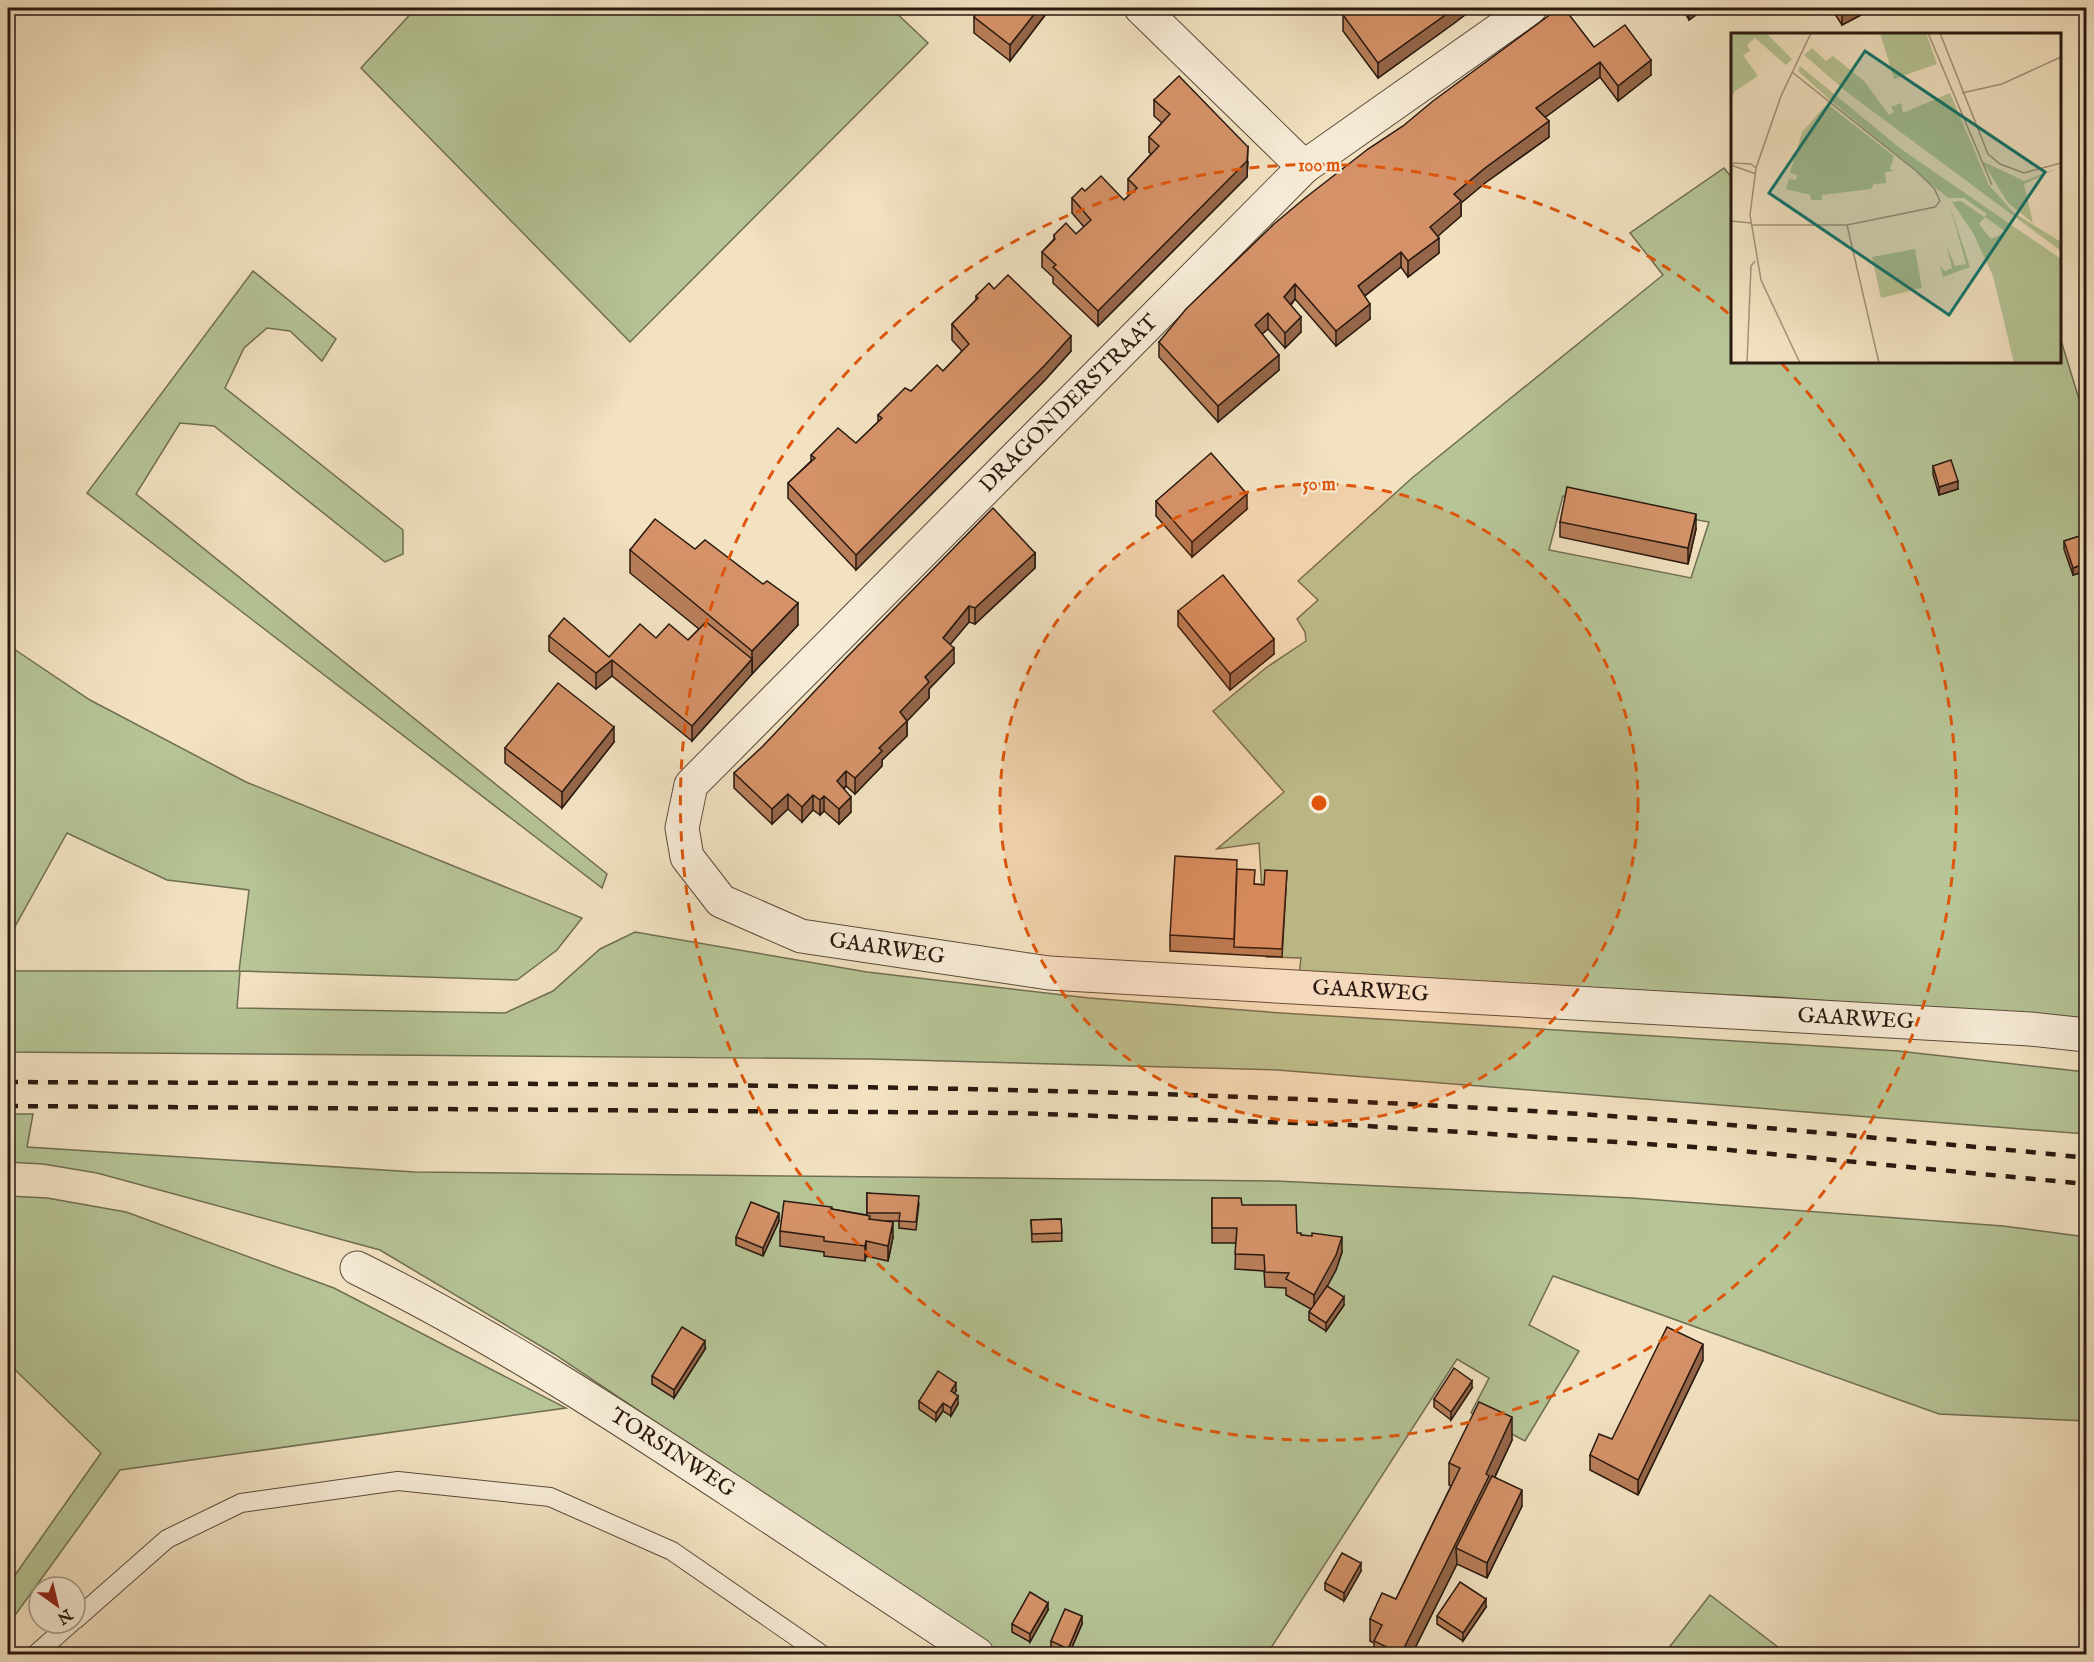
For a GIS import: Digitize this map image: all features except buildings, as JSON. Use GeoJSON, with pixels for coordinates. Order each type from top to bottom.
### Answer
{"type":"FeatureCollection","features":[{"type":"Feature","properties":{"kind":"street"},"geometry":{"type":"LineString","coordinates":[[1141,8],[1304,168]]}},
{"type":"Feature","properties":{"kind":"street","name":"DRAGONDERSTRAAT"},"geometry":{"type":"LineString","coordinates":[[687,857],[682,828],[691,785],[1304,168],[1530,8]]}},
{"type":"Feature","properties":{"kind":"street","name":"GAARWEG"},"geometry":{"type":"LineString","coordinates":[[687,857],[721,901],[801,936],[1049,973],[2018,1028],[2086,1035]]}},
{"type":"Feature","properties":{"kind":"street","name":"TORSINWEG"},"geometry":{"type":"LineString","coordinates":[[357,1268],[428,1303],[545,1371],[977,1654]]}},
{"type":"Feature","properties":{"kind":"lane"},"geometry":{"type":"LineString","coordinates":[[87,1609],[167,1539],[241,1503],[398,1481],[550,1497],[672,1551],[821,1654]]}},
{"type":"Feature","properties":{"kind":"lane"},"geometry":{"type":"LineString","coordinates":[[36,1654],[57,1635]]}},
{"type":"Feature","properties":{"kind":"green space"},"geometry":{"type":"Polygon","coordinates":[[[416,8],[891,8],[928,43],[630,342],[361,68],[416,8]]]}},
{"type":"Feature","properties":{"kind":"green space"},"geometry":{"type":"Polygon","coordinates":[[[1724,168],[1731,177],[1731,363],[2061,363],[2061,340],[2086,422],[2086,1021],[1777,997],[1299,976],[1301,958],[1266,957],[1259,843],[1217,849],[1284,792],[1213,711],[1267,667],[1306,641],[1305,632],[1297,619],[1318,600],[1298,581],[1412,478],[1663,275],[1630,233],[1724,168]],[[1563,496],[1549,550],[1691,578],[1709,522],[1563,496]]]}},
{"type":"Feature","properties":{"kind":"green space"},"geometry":{"type":"Polygon","coordinates":[[[253,271],[336,339],[322,361],[290,331],[267,328],[244,348],[225,388],[403,530],[403,554],[385,562],[214,426],[180,423],[136,494],[607,874],[602,888],[87,493],[253,271]]]}},
{"type":"Feature","properties":{"kind":"green space"},"geometry":{"type":"Polygon","coordinates":[[[8,645],[90,700],[246,782],[582,918],[557,950],[517,980],[240,971],[237,1008],[505,1013],[553,991],[600,949],[635,932],[867,972],[1089,998],[1281,1013],[1898,1051],[2086,1072],[2086,1134],[1277,1070],[872,1059],[8,1052],[8,971],[239,971],[249,890],[167,880],[67,833],[8,939],[8,645]]]}},
{"type":"Feature","properties":{"kind":"green space"},"geometry":{"type":"Polygon","coordinates":[[[8,1114],[33,1114],[27,1147],[415,1172],[1276,1181],[1632,1198],[2003,1226],[2086,1237],[2086,1421],[1939,1414],[1553,1276],[1529,1325],[1579,1351],[1525,1441],[1471,1413],[1489,1378],[1457,1359],[1267,1654],[1002,1654],[554,1354],[380,1250],[97,1173],[43,1164],[8,1162],[8,1114]]]}},
{"type":"Feature","properties":{"kind":"green space"},"geometry":{"type":"Polygon","coordinates":[[[8,1196],[47,1198],[126,1212],[334,1288],[566,1408],[120,1470],[44,1575],[27,1575],[27,1599],[8,1625],[8,1585],[101,1453],[8,1363],[8,1196]]]}},
{"type":"Feature","properties":{"kind":"green space"},"geometry":{"type":"Polygon","coordinates":[[[1710,1595],[1787,1654],[1664,1654],[1710,1595]]]}},
{"type":"Feature","properties":{"kind":"railway"},"geometry":{"type":"LineString","coordinates":[[8,1082],[702,1085],[1165,1094],[1627,1117],[2086,1158]]}},
{"type":"Feature","properties":{"kind":"railway"},"geometry":{"type":"LineString","coordinates":[[8,1106],[1015,1113],[1351,1125],[1709,1148],[2086,1184]]}}]}
